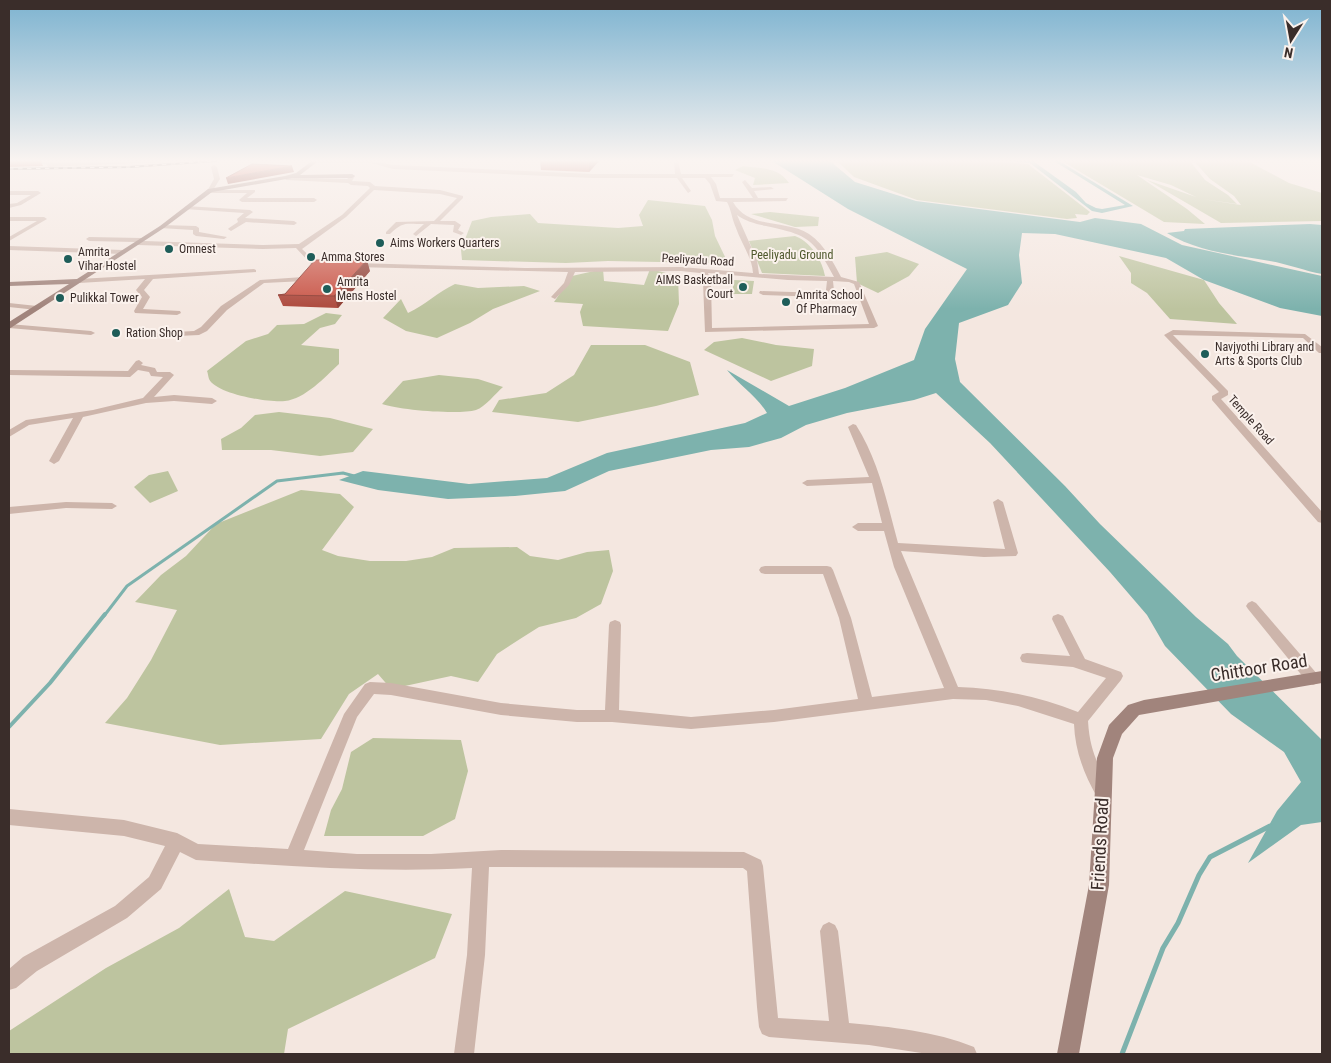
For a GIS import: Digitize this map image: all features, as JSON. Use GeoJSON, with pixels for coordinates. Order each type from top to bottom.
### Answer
{"type":"FeatureCollection","features":[{"type":"Feature","properties":{"kind":"street"},"geometry":{"type":"LineString","coordinates":[[9,326],[162,227],[183,211]]}},
{"type":"Feature","properties":{"kind":"street"},"geometry":{"type":"LineString","coordinates":[[228,211],[250,212],[239,220],[294,223],[285,232]]}},
{"type":"Feature","properties":{"kind":"street"},"geometry":{"type":"LineString","coordinates":[[89,239],[248,246],[301,246],[350,211]]}},
{"type":"Feature","properties":{"kind":"street"},"geometry":{"type":"LineString","coordinates":[[436,222],[447,211]]}},
{"type":"Feature","properties":{"kind":"street"},"geometry":{"type":"LineString","coordinates":[[733,211],[743,239],[757,268],[756,275]]}},
{"type":"Feature","properties":{"kind":"street"},"geometry":{"type":"LineString","coordinates":[[736,211],[746,218],[804,234],[824,254],[835,279],[830,291],[823,295],[763,293]]}},
{"type":"Feature","properties":{"kind":"street"},"geometry":{"type":"LineString","coordinates":[[9,220],[44,219],[9,239]]}},
{"type":"Feature","properties":{"kind":"street"},"geometry":{"type":"LineString","coordinates":[[231,229],[245,220]]}},
{"type":"Feature","properties":{"kind":"street"},"geometry":{"type":"LineString","coordinates":[[258,230],[269,222]]}},
{"type":"Feature","properties":{"kind":"street"},"geometry":{"type":"LineString","coordinates":[[388,233],[398,223],[436,222],[457,224],[455,231],[461,233]]}},
{"type":"Feature","properties":{"kind":"street"},"geometry":{"type":"LineString","coordinates":[[416,234],[429,223]]}},
{"type":"Feature","properties":{"kind":"street"},"geometry":{"type":"LineString","coordinates":[[162,227],[196,228],[196,234],[224,237]]}},
{"type":"Feature","properties":{"kind":"street"},"geometry":{"type":"LineString","coordinates":[[301,246],[300,249],[315,264],[334,264]]}},
{"type":"Feature","properties":{"kind":"street"},"geometry":{"type":"LineString","coordinates":[[9,248],[123,252]]}},
{"type":"Feature","properties":{"kind":"street"},"geometry":{"type":"LineString","coordinates":[[19,257],[34,249]]}},
{"type":"Feature","properties":{"kind":"street"},"geometry":{"type":"LineString","coordinates":[[294,291],[316,268],[315,264]]}},
{"type":"Feature","properties":{"kind":"street","name":"Peeliyadu Road"},"geometry":{"type":"LineString","coordinates":[[343,264],[448,268],[703,270],[835,279]]}},
{"type":"Feature","properties":{"kind":"street"},"geometry":{"type":"LineString","coordinates":[[555,297],[567,284],[572,270]]}},
{"type":"Feature","properties":{"kind":"street"},"geometry":{"type":"LineString","coordinates":[[703,270],[707,282],[708,330],[874,326],[857,283],[850,280],[835,279]]}},
{"type":"Feature","properties":{"kind":"street"},"geometry":{"type":"LineString","coordinates":[[9,284],[254,271]]}},
{"type":"Feature","properties":{"kind":"street"},"geometry":{"type":"LineString","coordinates":[[151,277],[140,290],[146,297],[138,311],[177,313]]}},
{"type":"Feature","properties":{"kind":"street"},"geometry":{"type":"LineString","coordinates":[[157,335],[196,333],[204,329],[224,308],[262,281],[304,279]]}},
{"type":"Feature","properties":{"kind":"street"},"geometry":{"type":"LineString","coordinates":[[9,305],[37,308]]}},
{"type":"Feature","properties":{"kind":"street"},"geometry":{"type":"LineString","coordinates":[[9,326],[91,333]]}},
{"type":"Feature","properties":{"kind":"street","name":"Temple Road"},"geometry":{"type":"LineString","coordinates":[[1322,351],[1306,336],[1173,332],[1168,335],[1225,393],[1215,398],[1322,519]]}},
{"type":"Feature","properties":{"kind":"street"},"geometry":{"type":"LineString","coordinates":[[9,372],[130,374],[138,365],[152,370],[154,374],[170,375],[146,400]]}},
{"type":"Feature","properties":{"kind":"street"},"geometry":{"type":"LineString","coordinates":[[9,434],[26,423],[80,415],[146,400],[174,398],[212,401]]}},
{"type":"Feature","properties":{"kind":"street"},"geometry":{"type":"LineString","coordinates":[[54,461],[80,415]]}},
{"type":"Feature","properties":{"kind":"street"},"geometry":{"type":"LineString","coordinates":[[853,427],[865,450],[900,568],[927,626],[953,693]]}},
{"type":"Feature","properties":{"kind":"street"},"geometry":{"type":"LineString","coordinates":[[808,483],[875,480]]}},
{"type":"Feature","properties":{"kind":"street"},"geometry":{"type":"LineString","coordinates":[[893,547],[1012,553],[998,502]]}},
{"type":"Feature","properties":{"kind":"street"},"geometry":{"type":"LineString","coordinates":[[9,511],[66,505],[112,506]]}},
{"type":"Feature","properties":{"kind":"street"},"geometry":{"type":"LineString","coordinates":[[858,527],[888,528]]}},
{"type":"Feature","properties":{"kind":"street"},"geometry":{"type":"LineString","coordinates":[[765,570],[827,570],[834,586],[860,672],[866,703]]}},
{"type":"Feature","properties":{"kind":"street"},"geometry":{"type":"LineString","coordinates":[[1252,606],[1318,678]]}},
{"type":"Feature","properties":{"kind":"street"},"geometry":{"type":"LineString","coordinates":[[1058,619],[1080,661]]}},
{"type":"Feature","properties":{"kind":"street"},"geometry":{"type":"LineString","coordinates":[[612,716],[615,625]]}},
{"type":"Feature","properties":{"kind":"street"},"geometry":{"type":"LineString","coordinates":[[1027,658],[1080,661],[1116,676],[1092,704],[1082,720],[1081,733],[1085,754],[1103,792]]}},
{"type":"Feature","properties":{"kind":"street","name":"Chittoor Road"},"geometry":{"type":"LineString","coordinates":[[1202,697],[1318,678]]}},
{"type":"Feature","properties":{"kind":"street"},"geometry":{"type":"LineString","coordinates":[[293,858],[351,714],[370,688],[391,689],[501,709],[690,723],[774,716],[953,693],[1001,696],[1050,708],[1082,720]]}},
{"type":"Feature","properties":{"kind":"street","name":"Friends Road"},"geometry":{"type":"LineString","coordinates":[[1068,1054],[1099,885],[1103,792],[1106,758],[1110,742],[1115,730],[1134,710],[1202,697]]}},
{"type":"Feature","properties":{"kind":"street"},"geometry":{"type":"LineString","coordinates":[[9,817],[124,828],[176,841],[196,852],[357,862],[481,859],[744,860],[755,866],[760,908],[764,989],[769,1027],[840,1031],[887,1037],[968,1054]]}},
{"type":"Feature","properties":{"kind":"street"},"geometry":{"type":"LineString","coordinates":[[9,981],[30,964],[121,912],[155,883],[176,841]]}},
{"type":"Feature","properties":{"kind":"street"},"geometry":{"type":"LineString","coordinates":[[464,1054],[476,955],[481,859]]}},
{"type":"Feature","properties":{"kind":"street"},"geometry":{"type":"LineString","coordinates":[[829,930],[840,1031]]}},
{"type":"Feature","properties":{"kind":"green space"},"geometry":{"type":"Polygon","coordinates":[[[642,211],[707,211],[712,220],[715,236],[727,261],[713,263],[608,261],[566,263],[462,260],[461,250],[472,221],[491,217],[530,214],[538,223],[618,228],[643,226],[639,215],[642,211]]]}},
{"type":"Feature","properties":{"kind":"green space"},"geometry":{"type":"Polygon","coordinates":[[[1001,211],[1090,212],[1087,215],[1075,214],[1077,218],[1067,219],[1001,211]]]}},
{"type":"Feature","properties":{"kind":"green space"},"geometry":{"type":"Polygon","coordinates":[[[1145,211],[1189,211],[1205,224],[1164,222],[1145,211]]]}},
{"type":"Feature","properties":{"kind":"green space"},"geometry":{"type":"Polygon","coordinates":[[[1200,211],[1322,211],[1322,221],[1221,223],[1200,211]]]}},
{"type":"Feature","properties":{"kind":"green space"},"geometry":{"type":"Polygon","coordinates":[[[770,212],[819,217],[818,226],[795,227],[751,214],[770,212]]]}},
{"type":"Feature","properties":{"kind":"green space","name":"Peeliyadu Ground"},"geometry":{"type":"Polygon","coordinates":[[[795,236],[815,252],[825,276],[762,273],[749,241],[795,236]]]}},
{"type":"Feature","properties":{"kind":"green space"},"geometry":{"type":"Polygon","coordinates":[[[887,252],[919,264],[909,276],[878,293],[857,283],[855,257],[887,252]]]}},
{"type":"Feature","properties":{"kind":"green space"},"geometry":{"type":"Polygon","coordinates":[[[1119,256],[1204,280],[1219,303],[1237,324],[1170,319],[1147,293],[1131,283],[1131,273],[1119,256]]]}},
{"type":"Feature","properties":{"kind":"green space"},"geometry":{"type":"Polygon","coordinates":[[[603,269],[604,281],[644,285],[650,269],[678,276],[679,304],[668,331],[583,326],[580,312],[583,304],[554,302],[572,276],[603,269]]]}},
{"type":"Feature","properties":{"kind":"green space","name":"AIMS Basketball Court"},"geometry":{"type":"Polygon","coordinates":[[[734,280],[754,281],[752,294],[732,294],[734,280]]]}},
{"type":"Feature","properties":{"kind":"green space"},"geometry":{"type":"Polygon","coordinates":[[[455,284],[478,288],[524,286],[540,291],[493,309],[470,323],[437,338],[406,331],[383,318],[401,299],[408,313],[455,284]]]}},
{"type":"Feature","properties":{"kind":"green space"},"geometry":{"type":"Polygon","coordinates":[[[326,313],[342,315],[335,324],[320,328],[301,345],[339,349],[339,364],[314,387],[300,396],[285,401],[256,399],[222,389],[209,379],[207,371],[246,341],[268,334],[277,325],[304,324],[326,313]]]}},
{"type":"Feature","properties":{"kind":"green space"},"geometry":{"type":"Polygon","coordinates":[[[742,338],[776,345],[814,349],[812,366],[771,381],[704,350],[714,342],[742,338]]]}},
{"type":"Feature","properties":{"kind":"green space"},"geometry":{"type":"Polygon","coordinates":[[[591,345],[645,345],[690,362],[699,395],[578,422],[492,412],[499,400],[546,393],[574,375],[591,345]]]}},
{"type":"Feature","properties":{"kind":"green space"},"geometry":{"type":"Polygon","coordinates":[[[439,375],[478,379],[503,387],[476,410],[457,412],[429,411],[382,404],[403,381],[439,375]]]}},
{"type":"Feature","properties":{"kind":"green space"},"geometry":{"type":"Polygon","coordinates":[[[279,412],[330,418],[373,429],[353,452],[320,456],[271,450],[222,450],[221,439],[241,428],[255,415],[279,412]]]}},
{"type":"Feature","properties":{"kind":"green space"},"geometry":{"type":"Polygon","coordinates":[[[168,471],[178,491],[150,503],[134,487],[149,475],[168,471]]]}},
{"type":"Feature","properties":{"kind":"green space"},"geometry":{"type":"Polygon","coordinates":[[[301,490],[340,494],[354,507],[322,550],[338,556],[370,561],[406,561],[432,557],[454,548],[517,547],[530,556],[558,560],[587,552],[609,550],[613,571],[601,604],[576,618],[539,627],[520,639],[497,654],[478,682],[451,676],[391,689],[378,674],[349,694],[321,739],[220,745],[105,723],[127,698],[151,660],[177,610],[135,602],[161,575],[186,556],[216,524],[301,490]]]}},
{"type":"Feature","properties":{"kind":"green space"},"geometry":{"type":"Polygon","coordinates":[[[373,738],[461,740],[468,771],[455,819],[423,836],[324,836],[331,810],[342,789],[351,752],[373,738]]]}},
{"type":"Feature","properties":{"kind":"green space"},"geometry":{"type":"Polygon","coordinates":[[[229,889],[245,937],[274,941],[345,891],[452,914],[435,958],[288,1029],[284,1054],[9,1054],[9,1031],[106,968],[179,928],[229,889]]]}},
{"type":"Feature","properties":{"kind":"water"},"geometry":{"type":"Polygon","coordinates":[[[851,211],[991,211],[1080,222],[1095,218],[1141,224],[1182,245],[1322,276],[1322,316],[1280,308],[1204,280],[1166,258],[1055,234],[1022,233],[1019,255],[1022,283],[1008,305],[959,323],[955,359],[960,382],[1065,486],[1100,524],[1196,617],[1228,644],[1237,656],[1322,740],[1322,822],[1301,825],[1248,863],[1277,811],[1301,782],[1284,752],[1231,714],[1165,646],[1147,615],[1110,572],[990,443],[936,393],[914,400],[847,413],[806,425],[781,438],[749,447],[711,450],[609,471],[565,491],[515,496],[448,499],[378,490],[339,480],[363,471],[469,484],[547,478],[607,453],[745,423],[767,413],[758,401],[727,370],[789,406],[845,388],[914,360],[925,329],[967,269],[851,211]]]}},
{"type":"Feature","properties":{"kind":"water"},"geometry":{"type":"Polygon","coordinates":[[[1322,225],[1322,274],[1277,262],[1204,249],[1167,233],[1184,231],[1185,229],[1322,225]]]}},
{"type":"Feature","properties":{"kind":"building"},"geometry":{"type":"Polygon","coordinates":[[[315,260],[367,260],[334,296],[278,295],[285,294],[315,260]]]}},
{"type":"Feature","properties":{"kind":"waterway"},"geometry":{"type":"LineString","coordinates":[[1099,211],[1104,211]]}},
{"type":"Feature","properties":{"kind":"waterway"},"geometry":{"type":"LineString","coordinates":[[104,616],[127,586],[277,481],[343,473],[354,476]]}},
{"type":"Feature","properties":{"kind":"waterway"},"geometry":{"type":"LineString","coordinates":[[9,727],[50,683],[105,614]]}},
{"type":"Feature","properties":{"kind":"waterway"},"geometry":{"type":"LineString","coordinates":[[1122,1054],[1163,948],[1178,923],[1199,875],[1210,857],[1270,826]]}},
{"type":"Feature","properties":{"kind":"place","name":"Aims Workers Quarters"},"geometry":{"type":"Point","coordinates":[380,243]}},
{"type":"Feature","properties":{"kind":"place","name":"Omnest"},"geometry":{"type":"Point","coordinates":[169,249]}},
{"type":"Feature","properties":{"kind":"place","name":"Amma Stores"},"geometry":{"type":"Point","coordinates":[311,257]}},
{"type":"Feature","properties":{"kind":"place","name":"Amrita Vihar Hostel"},"geometry":{"type":"Point","coordinates":[68,259]}},
{"type":"Feature","properties":{"kind":"place","name":"AIMS Basketball Court"},"geometry":{"type":"Point","coordinates":[743,287]}},
{"type":"Feature","properties":{"kind":"place","name":"Amrita Mens Hostel"},"geometry":{"type":"Point","coordinates":[327,289]}},
{"type":"Feature","properties":{"kind":"place","name":"Pulikkal Tower"},"geometry":{"type":"Point","coordinates":[60,298]}},
{"type":"Feature","properties":{"kind":"place","name":"Amrita School Of Pharmacy"},"geometry":{"type":"Point","coordinates":[786,302]}},
{"type":"Feature","properties":{"kind":"place","name":"Ration Shop"},"geometry":{"type":"Point","coordinates":[116,333]}},
{"type":"Feature","properties":{"kind":"place","name":"Navjyothi Library and Arts & Sports Club"},"geometry":{"type":"Point","coordinates":[1205,354]}}]}
